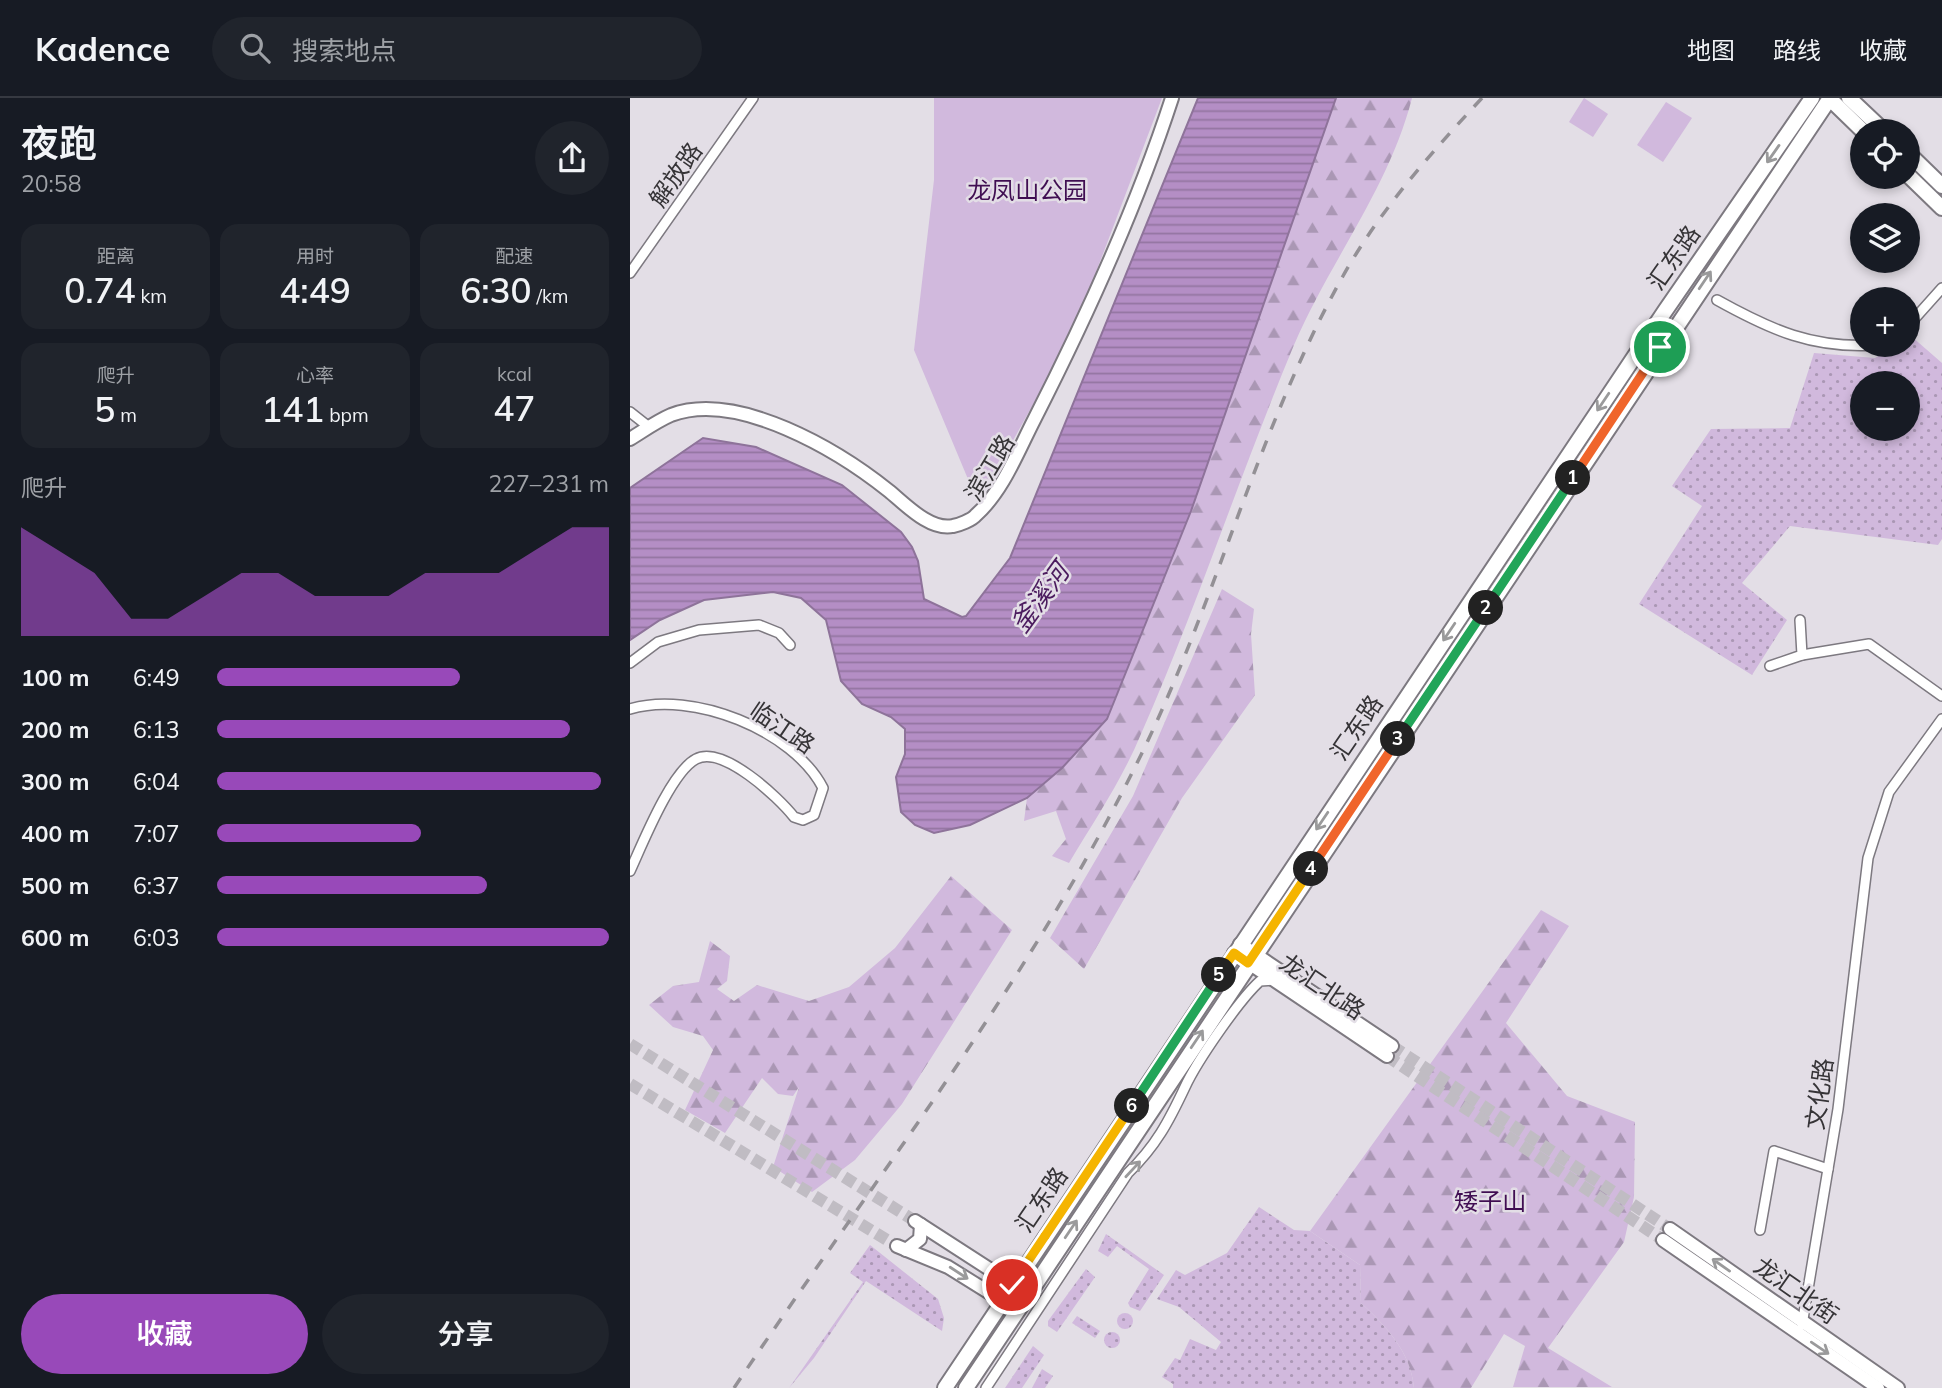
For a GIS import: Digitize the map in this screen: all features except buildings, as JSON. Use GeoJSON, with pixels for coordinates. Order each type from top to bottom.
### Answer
{"type":"FeatureCollection","features":[{"type":"Feature","properties":{"kind":"main road","name":"滨江路"},"geometry":{"type":"LineString","coordinates":[[630,439],[673,415],[714,410],[754,416],[811,439],[855,464],[927,521],[951,527],[975,516],[1001,483],[1077,336],[1147,174],[1172,98]]}},
{"type":"Feature","properties":{"kind":"main road","name":"滨江路"},"geometry":{"type":"LineString","coordinates":[[649,427],[713,418],[754,425],[812,449],[852,471],[923,528],[952,535],[981,523],[1007,489],[1083,340],[1154,175],[1180,98]]}},
{"type":"Feature","properties":{"kind":"main road","name":"汇东路"},"geometry":{"type":"LineString","coordinates":[[945,1388],[1657,322],[1812,98]]}},
{"type":"Feature","properties":{"kind":"main road","name":"汇东路"},"geometry":{"type":"LineString","coordinates":[[966,1388],[1251,958],[1829,98]]}},
{"type":"Feature","properties":{"kind":"main road"},"geometry":{"type":"LineString","coordinates":[[1829,98],[1851,119]]}},
{"type":"Feature","properties":{"kind":"main road"},"geometry":{"type":"LineString","coordinates":[[1849,98],[1871,119]]}},
{"type":"Feature","properties":{"kind":"main road"},"geometry":{"type":"LineString","coordinates":[[1920,165],[1942,186]]}},
{"type":"Feature","properties":{"kind":"main road"},"geometry":{"type":"LineString","coordinates":[[1920,187],[1942,208]]}},
{"type":"Feature","properties":{"kind":"main road","name":"龙汇北路"},"geometry":{"type":"LineString","coordinates":[[1237,949],[1251,958],[1390,1051],[1274,980],[1251,958]]}},
{"type":"Feature","properties":{"kind":"main road"},"geometry":{"type":"LineString","coordinates":[[1017,1310],[948,1266],[901,1248],[920,1239],[918,1223],[1028,1294]]}},
{"type":"Feature","properties":{"kind":"main road","name":"龙汇北街"},"geometry":{"type":"LineString","coordinates":[[1666,1235],[1801,1328],[1898,1388]]}},
{"type":"Feature","properties":{"kind":"main road","name":"龙汇北街"},"geometry":{"type":"LineString","coordinates":[[1801,1328],[1878,1388]]}},
{"type":"Feature","properties":{"kind":"street","name":"解放路"},"geometry":{"type":"LineString","coordinates":[[630,273],[753,98]]}},
{"type":"Feature","properties":{"kind":"street"},"geometry":{"type":"LineString","coordinates":[[1920,313],[1942,288]]}},
{"type":"Feature","properties":{"kind":"street"},"geometry":{"type":"LineString","coordinates":[[1717,300],[1767,328],[1796,338],[1828,344],[1850,344]]}},
{"type":"Feature","properties":{"kind":"street"},"geometry":{"type":"LineString","coordinates":[[630,412],[649,427]]}},
{"type":"Feature","properties":{"kind":"street"},"geometry":{"type":"LineString","coordinates":[[1800,620],[1802,655]]}},
{"type":"Feature","properties":{"kind":"street"},"geometry":{"type":"LineString","coordinates":[[630,663],[658,642],[699,631],[759,625],[779,633],[790,645]]}},
{"type":"Feature","properties":{"kind":"street"},"geometry":{"type":"LineString","coordinates":[[1770,666],[1802,655],[1869,644],[1942,696]]}},
{"type":"Feature","properties":{"kind":"street","name":"临江路"},"geometry":{"type":"LineString","coordinates":[[630,709],[670,703],[735,718],[764,732],[806,764],[822,788],[814,815],[803,820],[794,817],[745,773],[717,757],[698,758],[684,768],[653,819],[630,871]]}},
{"type":"Feature","properties":{"kind":"street","name":"文化路"},"geometry":{"type":"LineString","coordinates":[[1801,1328],[1828,1169],[1868,858],[1889,792],[1942,719]]}},
{"type":"Feature","properties":{"kind":"street"},"geometry":{"type":"LineString","coordinates":[[986,1388],[1128,1172],[1144,1157],[1178,1107],[1185,1086],[1240,1004],[1260,981],[1274,980]]}},
{"type":"Feature","properties":{"kind":"street"},"geometry":{"type":"LineString","coordinates":[[1760,1230],[1774,1151],[1828,1169]]}},
{"type":"Feature","properties":{"kind":"green space","name":"龙凤山公园"},"geometry":{"type":"Polygon","coordinates":[[[934,98],[1162,98],[1073,333],[978,503],[914,350],[934,180],[934,98]]]}},
{"type":"Feature","properties":{"kind":"green space"},"geometry":{"type":"Polygon","coordinates":[[[1336,98],[1412,98],[1389,163],[1294,345],[1181,638],[1133,751],[1069,863],[1052,856],[1066,839],[1056,811],[1024,821],[1027,798],[1062,768],[1107,719],[1191,511],[1336,98]]]}},
{"type":"Feature","properties":{"kind":"green space"},"geometry":{"type":"Polygon","coordinates":[[[1584,98],[1608,114],[1593,137],[1569,122],[1584,98]]]}},
{"type":"Feature","properties":{"kind":"green space"},"geometry":{"type":"Polygon","coordinates":[[[1666,102],[1692,118],[1663,162],[1637,145],[1666,102]]]}},
{"type":"Feature","properties":{"kind":"green space"},"geometry":{"type":"Polygon","coordinates":[[[1920,344],[1942,363],[1942,539],[1938,545],[1790,526],[1742,583],[1787,620],[1752,675],[1639,604],[1702,506],[1672,486],[1711,429],[1790,428],[1814,353],[1875,358],[1920,357],[1920,344]]]}},
{"type":"Feature","properties":{"kind":"green space"},"geometry":{"type":"Polygon","coordinates":[[[1222,589],[1254,609],[1251,634],[1255,695],[1182,798],[1084,969],[1050,938],[1133,796],[1222,589]]]}},
{"type":"Feature","properties":{"kind":"green space"},"geometry":{"type":"Polygon","coordinates":[[[951,876],[1012,930],[902,1104],[855,1160],[812,1192],[773,1167],[799,1087],[793,1096],[778,1094],[762,1078],[725,1133],[685,1110],[713,1050],[703,1036],[673,1027],[649,1005],[673,986],[699,982],[710,941],[730,956],[727,981],[717,989],[734,1001],[757,985],[809,1001],[849,987],[895,948],[951,876]]]}},
{"type":"Feature","properties":{"kind":"green space","name":"矮子山"},"geometry":{"type":"Polygon","coordinates":[[[1541,910],[1569,926],[1506,1023],[1567,1096],[1635,1122],[1634,1197],[1624,1242],[1548,1348],[1612,1387],[1513,1387],[1525,1346],[1504,1334],[1471,1388],[1414,1388],[1403,1351],[1361,1303],[1360,1265],[1310,1231],[1541,910]]]}},
{"type":"Feature","properties":{"kind":"green space"},"geometry":{"type":"Polygon","coordinates":[[[1259,1207],[1294,1230],[1310,1231],[1360,1265],[1361,1303],[1403,1351],[1414,1388],[1173,1388],[1173,1384],[1162,1377],[1175,1358],[1180,1360],[1190,1339],[1216,1350],[1221,1342],[1179,1307],[1157,1299],[1176,1270],[1185,1275],[1227,1253],[1259,1207]]]}},
{"type":"Feature","properties":{"kind":"green space"},"geometry":{"type":"Polygon","coordinates":[[[1106,1234],[1164,1275],[1140,1311],[1130,1307],[1128,1303],[1149,1269],[1117,1246],[1108,1257],[1098,1251],[1106,1234]]]}},
{"type":"Feature","properties":{"kind":"green space"},"geometry":{"type":"Polygon","coordinates":[[[870,1245],[938,1299],[944,1318],[942,1331],[866,1281],[814,1358],[789,1388],[863,1282],[850,1273],[870,1245]]]}},
{"type":"Feature","properties":{"kind":"green space"},"geometry":{"type":"Polygon","coordinates":[[[1086,1269],[1095,1277],[1057,1332],[1048,1326],[1048,1321],[1086,1269]]]}},
{"type":"Feature","properties":{"kind":"green space"},"geometry":{"type":"Polygon","coordinates":[[[1122,1313],[1128,1313],[1133,1321],[1131,1327],[1122,1329],[1117,1324],[1117,1318],[1122,1313]]]}},
{"type":"Feature","properties":{"kind":"green space"},"geometry":{"type":"Polygon","coordinates":[[[1077,1316],[1100,1331],[1095,1338],[1072,1323],[1077,1316]]]}},
{"type":"Feature","properties":{"kind":"green space"},"geometry":{"type":"Polygon","coordinates":[[[1109,1332],[1115,1332],[1120,1340],[1118,1346],[1109,1348],[1104,1343],[1104,1337],[1109,1332]]]}},
{"type":"Feature","properties":{"kind":"green space"},"geometry":{"type":"Polygon","coordinates":[[[1033,1346],[1044,1355],[1022,1388],[1005,1388],[1033,1346]]]}},
{"type":"Feature","properties":{"kind":"green space"},"geometry":{"type":"Polygon","coordinates":[[[1042,1369],[1053,1376],[1045,1388],[1032,1388],[1042,1369]]]}},
{"type":"Feature","properties":{"kind":"water","name":"釜溪河"},"geometry":{"type":"Polygon","coordinates":[[[1198,98],[1336,98],[1191,511],[1107,719],[1062,768],[1027,798],[970,825],[934,833],[915,825],[901,812],[896,777],[905,754],[905,729],[891,717],[862,704],[841,681],[826,620],[801,598],[773,592],[704,600],[660,620],[630,640],[630,488],[703,438],[756,447],[842,485],[901,532],[912,547],[918,561],[924,599],[962,617],[966,616],[1010,558],[1198,98]]]}},
{"type":"Feature","properties":{"kind":"tunnel"},"geometry":{"type":"LineString","coordinates":[[630,1044],[915,1221]]}},
{"type":"Feature","properties":{"kind":"tunnel"},"geometry":{"type":"LineString","coordinates":[[1392,1046],[1670,1229]]}},
{"type":"Feature","properties":{"kind":"tunnel"},"geometry":{"type":"LineString","coordinates":[[1387,1056],[1663,1240]]}},
{"type":"Feature","properties":{"kind":"tunnel"},"geometry":{"type":"LineString","coordinates":[[630,1084],[897,1246]]}},
{"type":"Feature","properties":{"kind":"railway"},"geometry":{"type":"LineString","coordinates":[[734,1388],[998,1003],[1095,844],[1166,701],[1286,394],[1343,276],[1390,205],[1425,161],[1482,98]]}},
{"type":"Feature","properties":{"kind":"route"},"geometry":{"type":"LineString","coordinates":[[1012,1285],[1234,953],[1248,963],[1660,347]]}}]}
